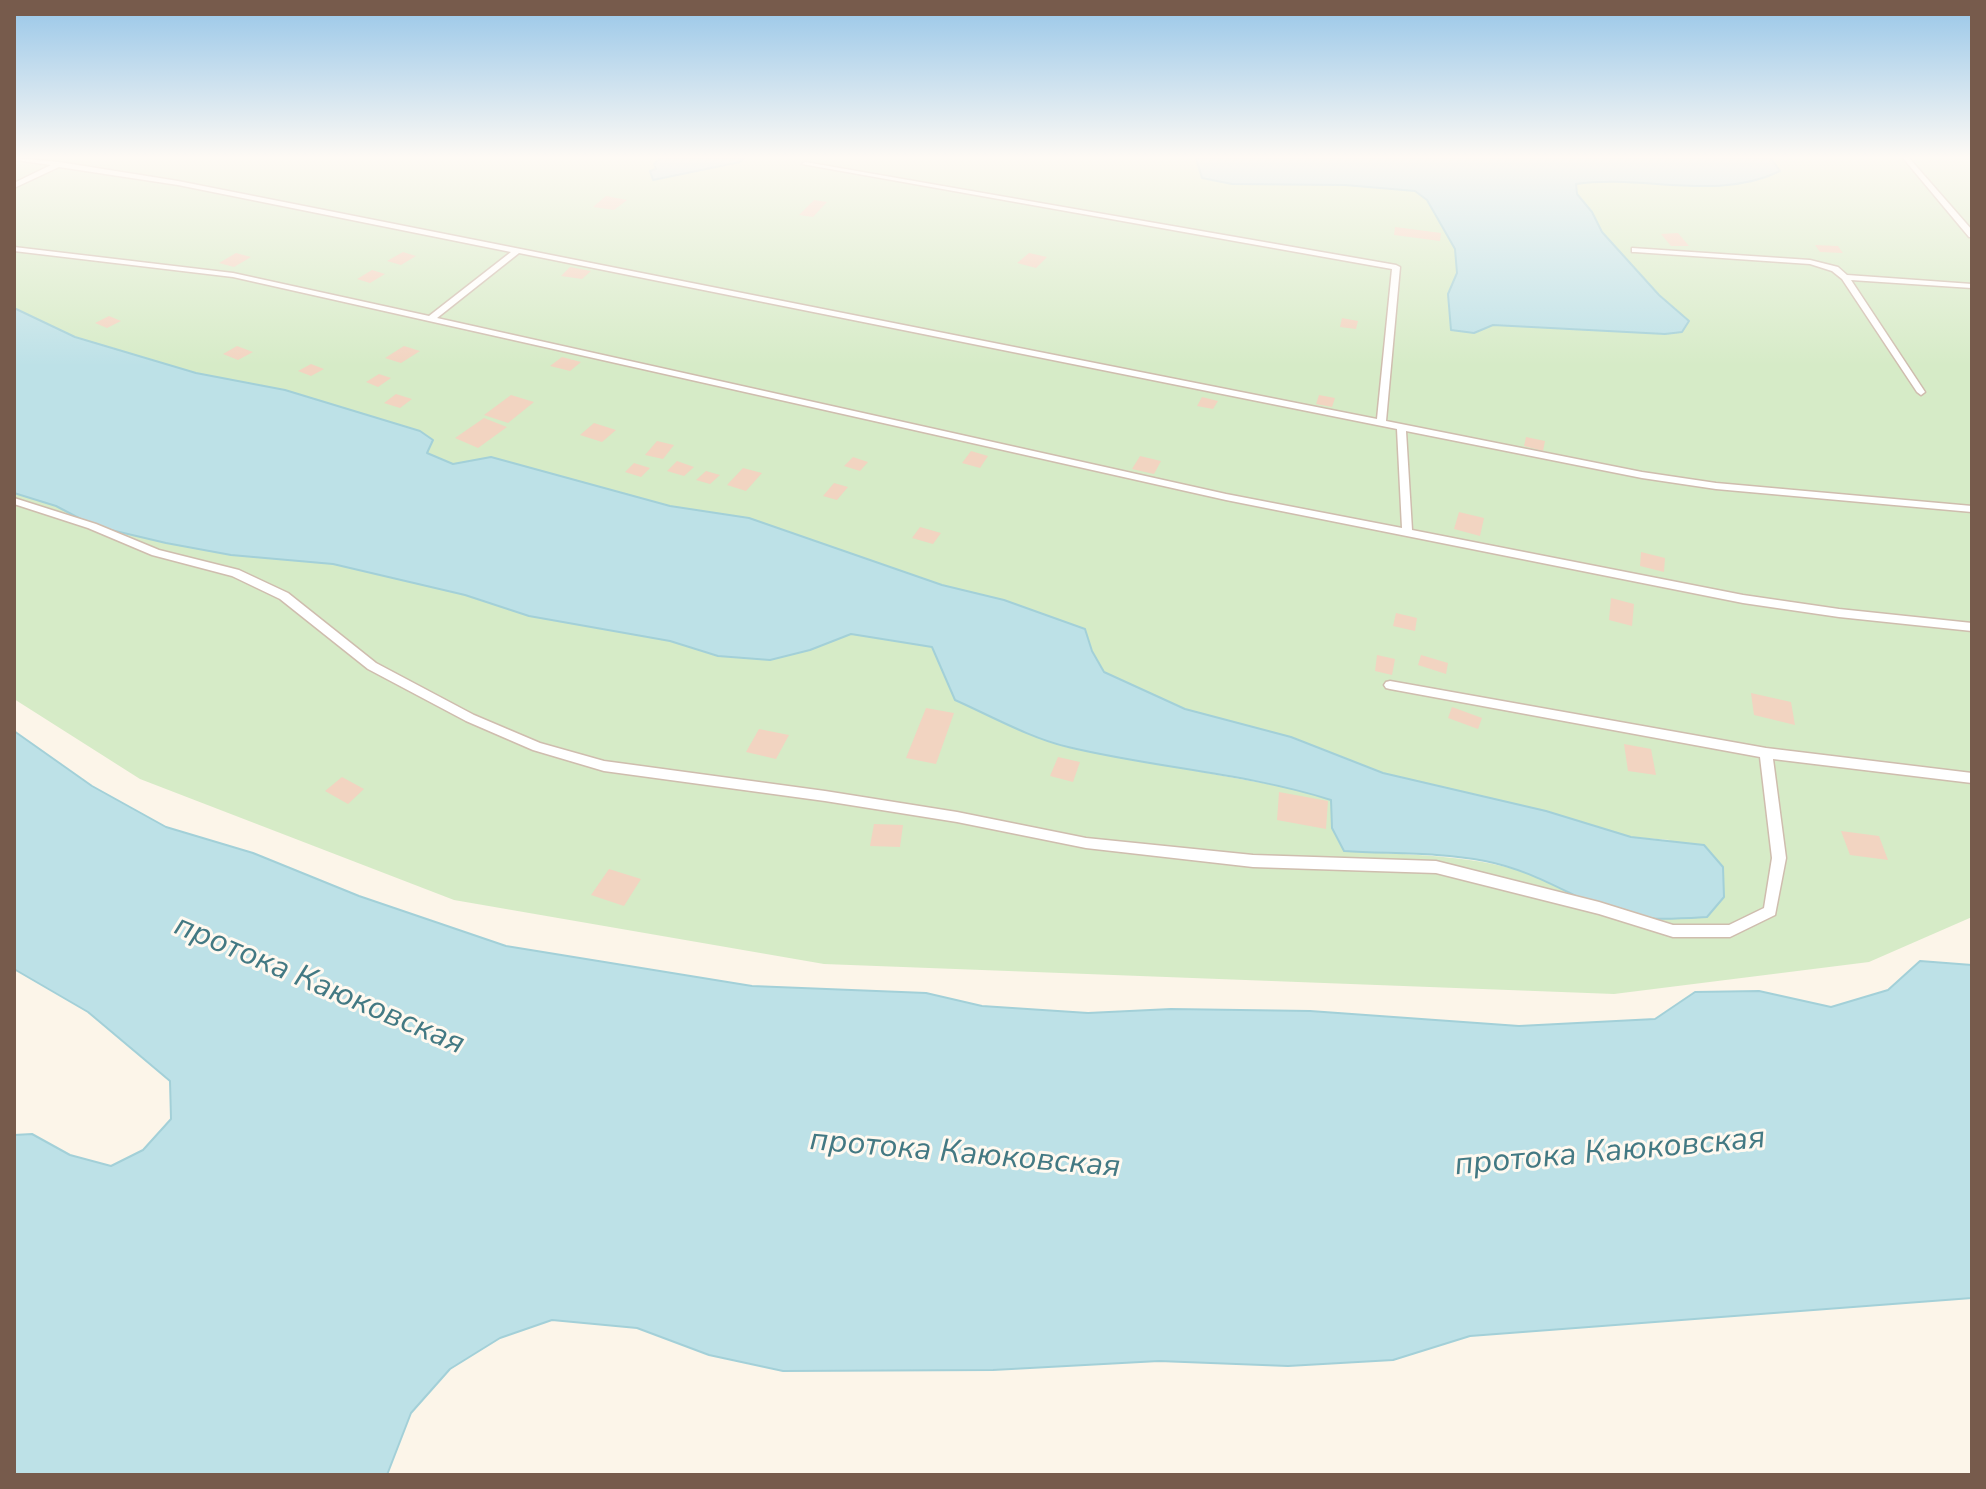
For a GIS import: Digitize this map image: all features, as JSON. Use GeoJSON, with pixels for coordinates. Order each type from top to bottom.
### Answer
{"type":"FeatureCollection","features":[{"type":"Feature","properties":{"kind":"lane"},"geometry":{"type":"LineString","coordinates":[[403,227],[1672,480],[1790,494],[1972,509]]}},
{"type":"Feature","properties":{"kind":"lane"},"geometry":{"type":"LineString","coordinates":[[1169,227],[1396,267],[1381,421]]}},
{"type":"Feature","properties":{"kind":"lane"},"geometry":{"type":"LineString","coordinates":[[14,249],[233,275],[1211,494],[1743,599],[1972,627]]}},
{"type":"Feature","properties":{"kind":"lane"},"geometry":{"type":"LineString","coordinates":[[429,320],[518,250]]}},
{"type":"Feature","properties":{"kind":"lane"},"geometry":{"type":"LineString","coordinates":[[1635,250],[1820,263],[1845,277],[1972,286]]}},
{"type":"Feature","properties":{"kind":"lane"},"geometry":{"type":"LineString","coordinates":[[1845,277],[1921,392]]}},
{"type":"Feature","properties":{"kind":"lane"},"geometry":{"type":"LineString","coordinates":[[1401,426],[1407,531]]}},
{"type":"Feature","properties":{"kind":"lane"},"geometry":{"type":"LineString","coordinates":[[14,501],[92,526],[156,553],[235,573],[284,596],[372,666],[470,718],[537,747],[604,766],[957,817],[1086,843],[1253,861],[1436,867],[1599,908],[1673,931],[1730,931],[1770,911],[1779,858],[1766,753]]}},
{"type":"Feature","properties":{"kind":"lane"},"geometry":{"type":"LineString","coordinates":[[1390,685],[1766,753],[1972,778]]}},
{"type":"Feature","properties":{"kind":"green space"},"geometry":{"type":"Polygon","coordinates":[[[14,227],[1443,227],[1455,249],[1457,273],[1448,294],[1474,333],[1493,325],[1665,334],[1689,321],[1659,295],[1600,227],[1972,227],[1972,917],[1869,962],[1614,994],[824,964],[454,900],[140,779],[14,699],[14,493],[56,506],[94,526],[166,543],[231,555],[333,564],[465,595],[529,616],[670,641],[718,656],[770,660],[810,650],[851,634],[933,647],[956,700],[1065,747],[1295,789],[1332,800],[1332,828],[1344,851],[1443,857],[1516,869],[1549,880],[1607,910],[1670,840],[1631,837],[1546,811],[1383,773],[1291,737],[1185,709],[1104,672],[1092,651],[1085,629],[1004,600],[942,585],[749,518],[670,506],[491,457],[453,464],[427,453],[420,431],[285,390],[196,373],[75,337],[14,308],[14,227]]]}},
{"type":"Feature","properties":{"kind":"water"},"geometry":{"type":"Polygon","coordinates":[[[1443,227],[1600,227],[1659,295],[1689,321],[1682,332],[1665,334],[1493,325],[1474,333],[1451,330],[1448,294],[1457,273],[1455,249],[1443,227]]]}},
{"type":"Feature","properties":{"kind":"water"},"geometry":{"type":"Polygon","coordinates":[[[14,308],[75,337],[196,373],[285,390],[420,431],[433,440],[427,453],[453,464],[491,457],[670,506],[749,518],[942,585],[1004,600],[1085,629],[1092,651],[1104,672],[1185,709],[1291,737],[1383,773],[1546,811],[1631,837],[1704,845],[1723,867],[1724,897],[1707,917],[1642,918],[1604,909],[1532,875],[1485,861],[1344,851],[1332,828],[1331,800],[1266,783],[1101,754],[1039,738],[955,700],[932,647],[851,634],[810,650],[770,660],[718,656],[670,641],[529,616],[465,595],[333,564],[231,555],[94,526],[56,506],[14,493],[14,308]]]}},
{"type":"Feature","properties":{"kind":"water","name":"протока Каюковская"},"geometry":{"type":"Polygon","coordinates":[[[14,731],[92,786],[166,827],[253,853],[359,896],[506,946],[752,986],[926,993],[982,1006],[1088,1013],[1171,1009],[1310,1011],[1519,1026],[1655,1019],[1695,992],[1759,991],[1831,1007],[1888,990],[1920,961],[1972,965],[1972,1298],[1470,1336],[1393,1360],[1288,1366],[1159,1361],[993,1370],[783,1371],[709,1355],[637,1328],[552,1320],[500,1338],[450,1369],[411,1413],[387,1475],[14,1475],[14,1135],[32,1134],[70,1155],[111,1166],[143,1150],[171,1119],[170,1081],[88,1012],[14,969],[14,731]]]}},
{"type":"Feature","properties":{"kind":"building"},"geometry":{"type":"Polygon","coordinates":[[[1395,227],[1441,233],[1440,241],[1394,235],[1395,227]]]}},
{"type":"Feature","properties":{"kind":"building"},"geometry":{"type":"Polygon","coordinates":[[[1678,233],[1689,246],[1671,246],[1661,234],[1678,233]]]}},
{"type":"Feature","properties":{"kind":"building"},"geometry":{"type":"Polygon","coordinates":[[[1815,245],[1838,246],[1843,253],[1820,252],[1815,245]]]}},
{"type":"Feature","properties":{"kind":"building"},"geometry":{"type":"Polygon","coordinates":[[[403,252],[416,256],[401,265],[387,261],[403,252]]]}},
{"type":"Feature","properties":{"kind":"building"},"geometry":{"type":"Polygon","coordinates":[[[236,253],[251,257],[234,267],[219,263],[236,253]]]}},
{"type":"Feature","properties":{"kind":"building"},"geometry":{"type":"Polygon","coordinates":[[[1029,253],[1047,257],[1036,268],[1017,263],[1029,253]]]}},
{"type":"Feature","properties":{"kind":"building"},"geometry":{"type":"Polygon","coordinates":[[[570,267],[591,271],[582,279],[561,276],[570,267]]]}},
{"type":"Feature","properties":{"kind":"building"},"geometry":{"type":"Polygon","coordinates":[[[372,270],[385,274],[370,283],[357,279],[372,270]]]}},
{"type":"Feature","properties":{"kind":"building"},"geometry":{"type":"Polygon","coordinates":[[[109,316],[121,321],[107,328],[95,323],[109,316]]]}},
{"type":"Feature","properties":{"kind":"building"},"geometry":{"type":"Polygon","coordinates":[[[1342,318],[1358,321],[1356,329],[1340,327],[1342,318]]]}},
{"type":"Feature","properties":{"kind":"building"},"geometry":{"type":"Polygon","coordinates":[[[237,346],[253,352],[238,360],[223,354],[237,346]]]}},
{"type":"Feature","properties":{"kind":"building"},"geometry":{"type":"Polygon","coordinates":[[[404,346],[420,351],[401,363],[385,358],[404,346]]]}},
{"type":"Feature","properties":{"kind":"building"},"geometry":{"type":"Polygon","coordinates":[[[562,357],[581,362],[570,371],[550,366],[562,357]]]}},
{"type":"Feature","properties":{"kind":"building"},"geometry":{"type":"Polygon","coordinates":[[[311,364],[324,369],[311,376],[298,371],[311,364]]]}},
{"type":"Feature","properties":{"kind":"building"},"geometry":{"type":"Polygon","coordinates":[[[379,374],[391,378],[378,387],[366,382],[379,374]]]}},
{"type":"Feature","properties":{"kind":"building"},"geometry":{"type":"Polygon","coordinates":[[[396,394],[412,399],[400,408],[384,403],[396,394]]]}},
{"type":"Feature","properties":{"kind":"building"},"geometry":{"type":"Polygon","coordinates":[[[511,395],[534,402],[508,423],[484,415],[511,395]]]}},
{"type":"Feature","properties":{"kind":"building"},"geometry":{"type":"Polygon","coordinates":[[[1319,395],[1335,398],[1332,407],[1316,404],[1319,395]]]}},
{"type":"Feature","properties":{"kind":"building"},"geometry":{"type":"Polygon","coordinates":[[[1202,397],[1218,401],[1213,409],[1197,406],[1202,397]]]}},
{"type":"Feature","properties":{"kind":"building"},"geometry":{"type":"Polygon","coordinates":[[[484,418],[507,427],[478,448],[455,438],[484,418]]]}},
{"type":"Feature","properties":{"kind":"building"},"geometry":{"type":"Polygon","coordinates":[[[594,423],[616,430],[602,442],[580,435],[594,423]]]}},
{"type":"Feature","properties":{"kind":"building"},"geometry":{"type":"Polygon","coordinates":[[[1526,437],[1545,441],[1543,451],[1524,446],[1526,437]]]}},
{"type":"Feature","properties":{"kind":"building"},"geometry":{"type":"Polygon","coordinates":[[[657,441],[674,445],[663,459],[645,455],[657,441]]]}},
{"type":"Feature","properties":{"kind":"building"},"geometry":{"type":"Polygon","coordinates":[[[971,451],[988,456],[980,468],[962,463],[971,451]]]}},
{"type":"Feature","properties":{"kind":"building"},"geometry":{"type":"Polygon","coordinates":[[[1140,456],[1161,461],[1154,474],[1132,469],[1140,456]]]}},
{"type":"Feature","properties":{"kind":"building"},"geometry":{"type":"Polygon","coordinates":[[[853,457],[868,462],[860,471],[844,466],[853,457]]]}},
{"type":"Feature","properties":{"kind":"building"},"geometry":{"type":"Polygon","coordinates":[[[677,461],[694,467],[684,476],[667,471],[677,461]]]}},
{"type":"Feature","properties":{"kind":"building"},"geometry":{"type":"Polygon","coordinates":[[[634,463],[650,468],[641,477],[625,472],[634,463]]]}},
{"type":"Feature","properties":{"kind":"building"},"geometry":{"type":"Polygon","coordinates":[[[743,468],[762,473],[746,491],[727,485],[743,468]]]}},
{"type":"Feature","properties":{"kind":"building"},"geometry":{"type":"Polygon","coordinates":[[[706,471],[720,475],[710,484],[696,480],[706,471]]]}},
{"type":"Feature","properties":{"kind":"building"},"geometry":{"type":"Polygon","coordinates":[[[834,483],[848,487],[837,500],[823,496],[834,483]]]}},
{"type":"Feature","properties":{"kind":"building"},"geometry":{"type":"Polygon","coordinates":[[[1459,512],[1484,518],[1480,536],[1454,529],[1459,512]]]}},
{"type":"Feature","properties":{"kind":"building"},"geometry":{"type":"Polygon","coordinates":[[[920,527],[941,533],[933,544],[912,538],[920,527]]]}},
{"type":"Feature","properties":{"kind":"building"},"geometry":{"type":"Polygon","coordinates":[[[1641,552],[1665,558],[1664,572],[1640,566],[1641,552]]]}},
{"type":"Feature","properties":{"kind":"building"},"geometry":{"type":"Polygon","coordinates":[[[1611,598],[1634,604],[1632,626],[1609,620],[1611,598]]]}},
{"type":"Feature","properties":{"kind":"building"},"geometry":{"type":"Polygon","coordinates":[[[1396,613],[1417,618],[1415,631],[1393,626],[1396,613]]]}},
{"type":"Feature","properties":{"kind":"building"},"geometry":{"type":"Polygon","coordinates":[[[1377,655],[1395,659],[1392,675],[1375,671],[1377,655]]]}},
{"type":"Feature","properties":{"kind":"building"},"geometry":{"type":"Polygon","coordinates":[[[1421,655],[1448,663],[1446,674],[1418,665],[1421,655]]]}},
{"type":"Feature","properties":{"kind":"building"},"geometry":{"type":"Polygon","coordinates":[[[1751,693],[1791,702],[1795,725],[1754,715],[1751,693]]]}},
{"type":"Feature","properties":{"kind":"building"},"geometry":{"type":"Polygon","coordinates":[[[1452,707],[1482,718],[1478,729],[1448,718],[1452,707]]]}},
{"type":"Feature","properties":{"kind":"building"},"geometry":{"type":"Polygon","coordinates":[[[926,708],[954,713],[936,764],[906,758],[926,708]]]}},
{"type":"Feature","properties":{"kind":"building"},"geometry":{"type":"Polygon","coordinates":[[[759,729],[789,735],[776,759],[746,752],[759,729]]]}},
{"type":"Feature","properties":{"kind":"building"},"geometry":{"type":"Polygon","coordinates":[[[1624,744],[1651,749],[1656,775],[1628,771],[1624,744]]]}},
{"type":"Feature","properties":{"kind":"building"},"geometry":{"type":"Polygon","coordinates":[[[1058,757],[1080,762],[1073,782],[1050,776],[1058,757]]]}},
{"type":"Feature","properties":{"kind":"building"},"geometry":{"type":"Polygon","coordinates":[[[342,777],[364,789],[348,804],[325,791],[342,777]]]}},
{"type":"Feature","properties":{"kind":"building"},"geometry":{"type":"Polygon","coordinates":[[[1279,792],[1328,801],[1326,829],[1277,820],[1279,792]]]}},
{"type":"Feature","properties":{"kind":"building"},"geometry":{"type":"Polygon","coordinates":[[[874,824],[903,825],[900,847],[870,846],[874,824]]]}},
{"type":"Feature","properties":{"kind":"building"},"geometry":{"type":"Polygon","coordinates":[[[1841,831],[1879,836],[1888,860],[1850,855],[1841,831]]]}},
{"type":"Feature","properties":{"kind":"building"},"geometry":{"type":"Polygon","coordinates":[[[609,869],[641,879],[624,906],[591,895],[609,869]]]}}]}
